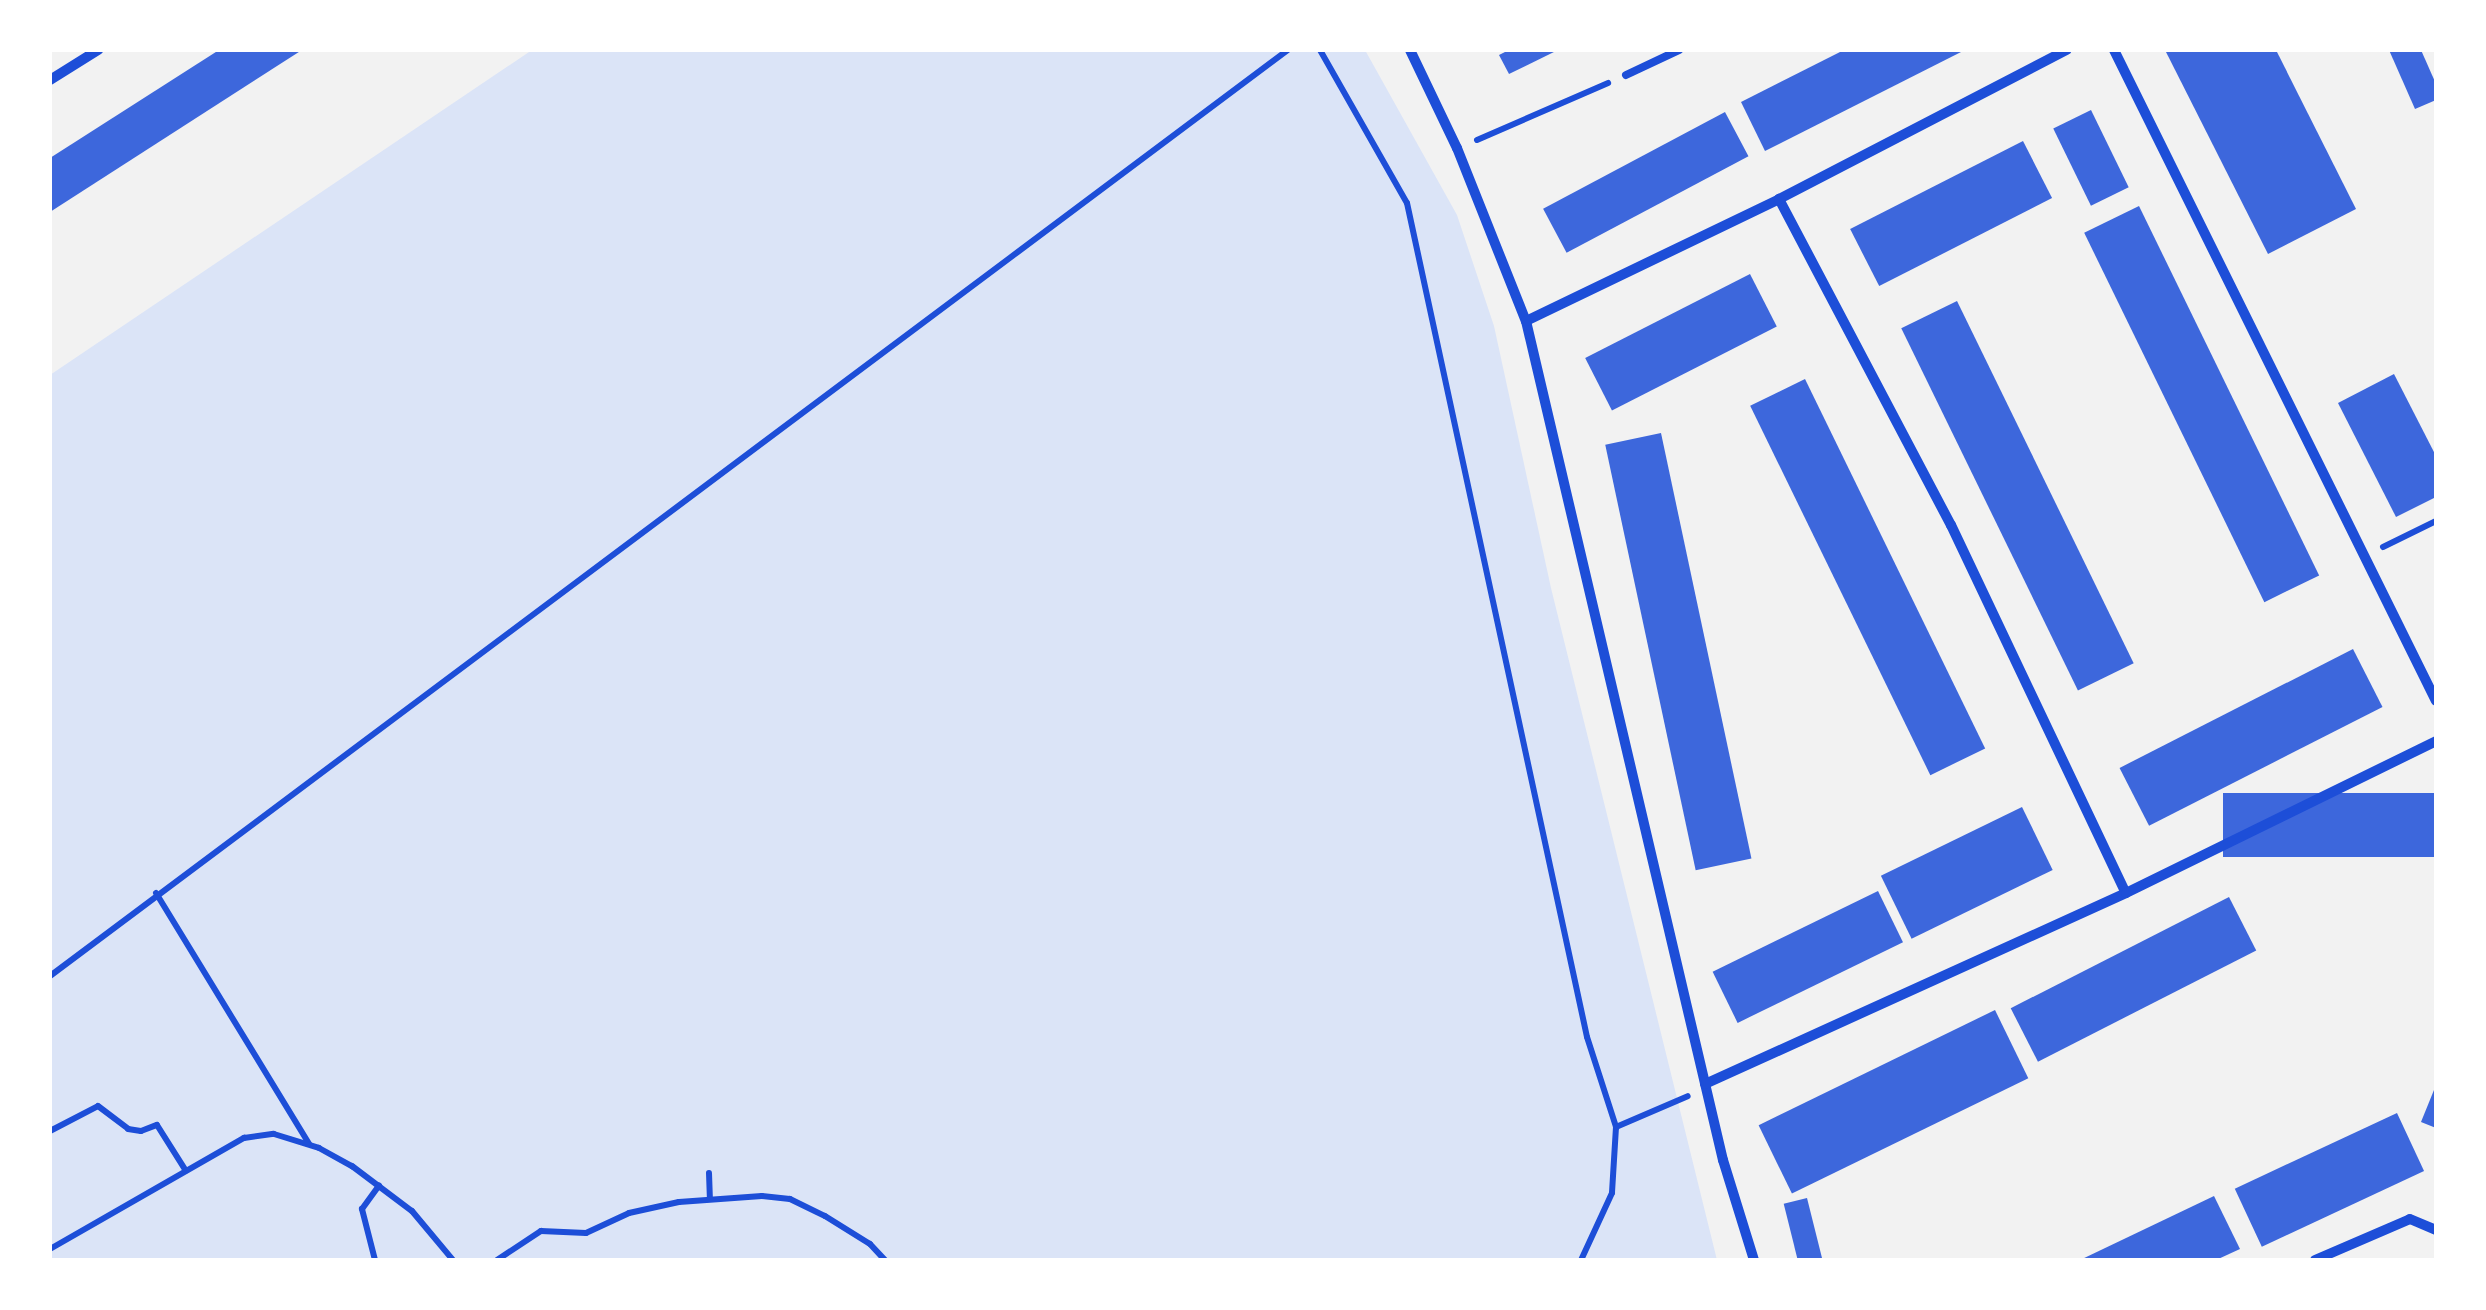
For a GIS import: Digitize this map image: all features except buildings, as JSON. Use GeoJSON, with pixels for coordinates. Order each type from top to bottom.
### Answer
{"type":"FeatureCollection","features":[{"type":"Feature","properties":{"kind":"street"},"geometry":{"type":"LineString","coordinates":[[50,80],[98,50]]}},
{"type":"Feature","properties":{"kind":"street"},"geometry":{"type":"LineString","coordinates":[[1410,50],[1458,148],[1526,321],[1705,1084],[1754,1260]]}},
{"type":"Feature","properties":{"kind":"street"},"geometry":{"type":"LineString","coordinates":[[1526,321],[1779,199],[2067,50]]}},
{"type":"Feature","properties":{"kind":"street"},"geometry":{"type":"LineString","coordinates":[[2114,50],[2436,701]]}},
{"type":"Feature","properties":{"kind":"street"},"geometry":{"type":"LineString","coordinates":[[1779,199],[1950,525],[2126,892]]}},
{"type":"Feature","properties":{"kind":"street"},"geometry":{"type":"LineString","coordinates":[[1705,1084],[2126,892],[2436,741]]}},
{"type":"Feature","properties":{"kind":"street"},"geometry":{"type":"LineString","coordinates":[[2315,1260],[2410,1219],[2436,1230]]}},
{"type":"Feature","properties":{"kind":"lane"},"geometry":{"type":"LineString","coordinates":[[1626,75],[1679,50]]}},
{"type":"Feature","properties":{"kind":"path"},"geometry":{"type":"LineString","coordinates":[[50,976],[1288,50]]}},
{"type":"Feature","properties":{"kind":"path"},"geometry":{"type":"LineString","coordinates":[[1320,50],[1408,203],[1587,1037],[1616,1127],[1612,1193],[1581,1260]]}},
{"type":"Feature","properties":{"kind":"path"},"geometry":{"type":"LineString","coordinates":[[1458,148],[1626,75]]}},
{"type":"Feature","properties":{"kind":"path"},"geometry":{"type":"LineString","coordinates":[[2364,556],[2436,522]]}},
{"type":"Feature","properties":{"kind":"path"},"geometry":{"type":"LineString","coordinates":[[156,893],[310,1145]]}},
{"type":"Feature","properties":{"kind":"path"},"geometry":{"type":"LineString","coordinates":[[1616,1127],[1676,1104],[1705,1084]]}},
{"type":"Feature","properties":{"kind":"path"},"geometry":{"type":"LineString","coordinates":[[50,1131],[98,1106],[128,1130],[141,1131],[157,1125],[186,1171]]}},
{"type":"Feature","properties":{"kind":"path"},"geometry":{"type":"LineString","coordinates":[[50,1249],[244,1138],[274,1134],[310,1145],[379,1186],[412,1211],[454,1260]]}},
{"type":"Feature","properties":{"kind":"path"},"geometry":{"type":"LineString","coordinates":[[708,1173],[710,1199]]}},
{"type":"Feature","properties":{"kind":"path"},"geometry":{"type":"LineString","coordinates":[[374,1260],[362,1208],[379,1186]]}},
{"type":"Feature","properties":{"kind":"path"},"geometry":{"type":"LineString","coordinates":[[498,1260],[541,1231],[586,1233],[629,1214],[710,1199],[790,1199],[870,1244],[885,1260]]}},
{"type":"Feature","properties":{"kind":"shaded area"},"geometry":{"type":"Polygon","coordinates":[[[532,50],[1365,50],[1457,215],[1494,326],[1551,588],[1717,1260],[50,1260],[50,375],[532,50]]]}}]}
